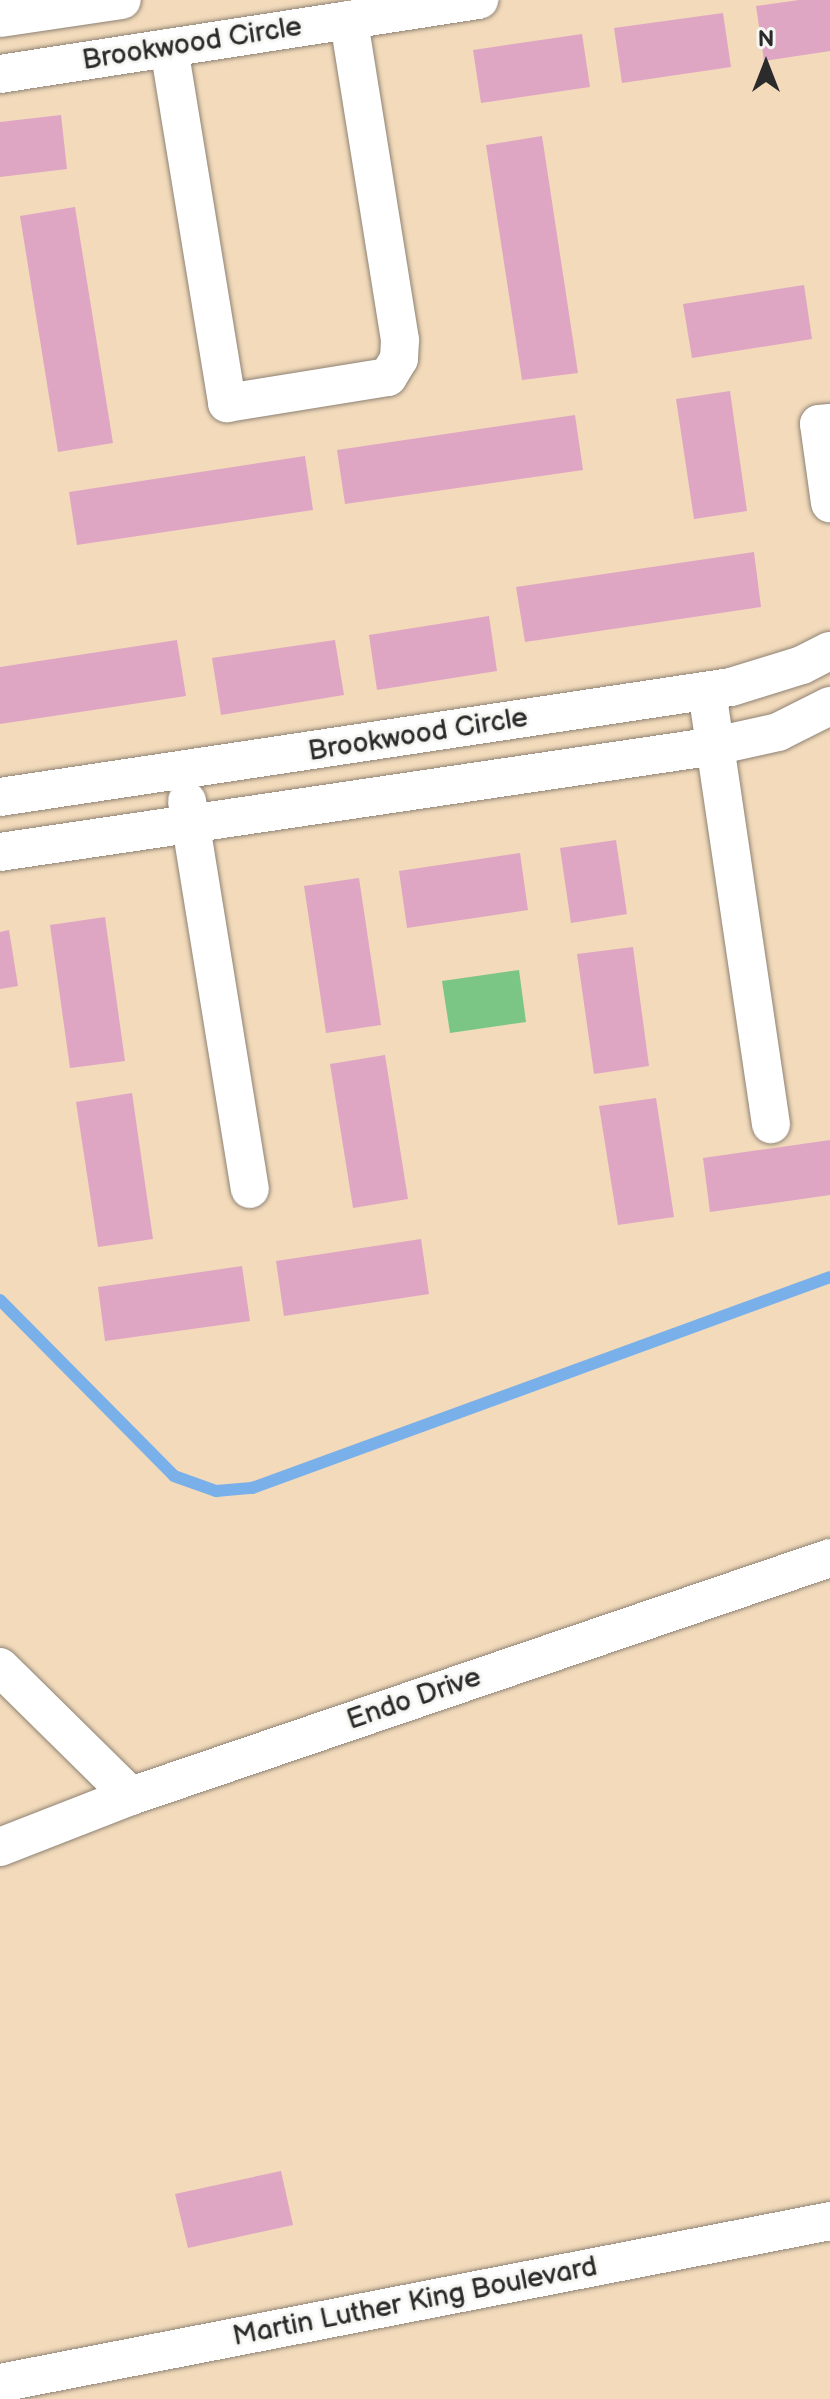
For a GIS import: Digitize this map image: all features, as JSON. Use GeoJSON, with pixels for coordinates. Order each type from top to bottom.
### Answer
{"type":"FeatureCollection","features":[{"type":"Feature","properties":{"kind":"street"},"geometry":{"type":"LineString","coordinates":[[0,18],[122,0]]}},
{"type":"Feature","properties":{"kind":"street","name":"Brookwood Circle"},"geometry":{"type":"LineString","coordinates":[[0,74],[479,0]]}},
{"type":"Feature","properties":{"kind":"street"},"geometry":{"type":"LineString","coordinates":[[169,48],[227,403],[242,401],[388,377],[399,359],[400,340],[349,20]]}},
{"type":"Feature","properties":{"kind":"street"},"geometry":{"type":"LineString","coordinates":[[830,423],[819,424],[830,503]]}},
{"type":"Feature","properties":{"kind":"street","name":"Brookwood Circle"},"geometry":{"type":"LineString","coordinates":[[0,797],[707,691],[802,665],[830,651]]}},
{"type":"Feature","properties":{"kind":"street"},"geometry":{"type":"LineString","coordinates":[[707,691],[771,1124]]}},
{"type":"Feature","properties":{"kind":"street"},"geometry":{"type":"LineString","coordinates":[[0,852],[715,746],[778,732],[830,706]]}},
{"type":"Feature","properties":{"kind":"street"},"geometry":{"type":"LineString","coordinates":[[182,770],[250,1189]]}},
{"type":"Feature","properties":{"kind":"street","name":"Endo Drive"},"geometry":{"type":"LineString","coordinates":[[0,1847],[131,1796],[830,1558]]}},
{"type":"Feature","properties":{"kind":"street"},"geometry":{"type":"LineString","coordinates":[[0,1667],[131,1796]]}},
{"type":"Feature","properties":{"kind":"street","name":"Martin Luther King Boulevard"},"geometry":{"type":"LineString","coordinates":[[0,2383],[830,2221]]}},
{"type":"Feature","properties":{"kind":"green space"},"geometry":{"type":"Polygon","coordinates":[[[519,970],[526,1022],[450,1033],[442,981],[519,970]]]}},
{"type":"Feature","properties":{"kind":"building"},"geometry":{"type":"Polygon","coordinates":[[[799,0],[830,0],[830,51],[764,61],[756,6],[799,0]]]}},
{"type":"Feature","properties":{"kind":"building"},"geometry":{"type":"Polygon","coordinates":[[[723,13],[731,67],[622,83],[614,28],[723,13]]]}},
{"type":"Feature","properties":{"kind":"building"},"geometry":{"type":"Polygon","coordinates":[[[582,34],[590,87],[481,103],[473,50],[582,34]]]}},
{"type":"Feature","properties":{"kind":"building"},"geometry":{"type":"Polygon","coordinates":[[[61,115],[67,169],[0,177],[0,122],[61,115]]]}},
{"type":"Feature","properties":{"kind":"building"},"geometry":{"type":"Polygon","coordinates":[[[542,136],[578,373],[522,380],[486,145],[542,136]]]}},
{"type":"Feature","properties":{"kind":"building"},"geometry":{"type":"Polygon","coordinates":[[[75,207],[113,443],[58,452],[20,216],[75,207]]]}},
{"type":"Feature","properties":{"kind":"building"},"geometry":{"type":"Polygon","coordinates":[[[804,285],[812,339],[692,358],[683,304],[804,285]]]}},
{"type":"Feature","properties":{"kind":"building"},"geometry":{"type":"Polygon","coordinates":[[[730,391],[747,511],[694,519],[676,399],[730,391]]]}},
{"type":"Feature","properties":{"kind":"building"},"geometry":{"type":"Polygon","coordinates":[[[575,415],[583,470],[345,504],[337,450],[575,415]]]}},
{"type":"Feature","properties":{"kind":"building"},"geometry":{"type":"Polygon","coordinates":[[[305,456],[313,510],[77,545],[69,492],[305,456]]]}},
{"type":"Feature","properties":{"kind":"building"},"geometry":{"type":"Polygon","coordinates":[[[754,552],[761,607],[525,642],[516,587],[754,552]]]}},
{"type":"Feature","properties":{"kind":"building"},"geometry":{"type":"Polygon","coordinates":[[[489,616],[497,671],[377,690],[369,635],[489,616]]]}},
{"type":"Feature","properties":{"kind":"building"},"geometry":{"type":"Polygon","coordinates":[[[177,640],[186,696],[0,724],[0,667],[177,640]]]}},
{"type":"Feature","properties":{"kind":"building"},"geometry":{"type":"Polygon","coordinates":[[[335,640],[344,695],[221,715],[212,658],[335,640]]]}},
{"type":"Feature","properties":{"kind":"building"},"geometry":{"type":"Polygon","coordinates":[[[616,840],[627,914],[571,923],[560,848],[616,840]]]}},
{"type":"Feature","properties":{"kind":"building"},"geometry":{"type":"Polygon","coordinates":[[[520,853],[528,910],[407,928],[399,871],[520,853]]]}},
{"type":"Feature","properties":{"kind":"building"},"geometry":{"type":"Polygon","coordinates":[[[359,878],[381,1025],[326,1033],[304,886],[359,878]]]}},
{"type":"Feature","properties":{"kind":"building"},"geometry":{"type":"Polygon","coordinates":[[[105,917],[125,1061],[70,1068],[50,925],[105,917]]]}},
{"type":"Feature","properties":{"kind":"building"},"geometry":{"type":"Polygon","coordinates":[[[9,930],[18,986],[0,989],[0,932],[9,930]]]}},
{"type":"Feature","properties":{"kind":"building"},"geometry":{"type":"Polygon","coordinates":[[[633,947],[649,1066],[594,1074],[577,954],[633,947]]]}},
{"type":"Feature","properties":{"kind":"building"},"geometry":{"type":"Polygon","coordinates":[[[385,1055],[408,1199],[353,1208],[330,1064],[385,1055]]]}},
{"type":"Feature","properties":{"kind":"building"},"geometry":{"type":"Polygon","coordinates":[[[132,1093],[153,1239],[98,1247],[76,1102],[132,1093]]]}},
{"type":"Feature","properties":{"kind":"building"},"geometry":{"type":"Polygon","coordinates":[[[656,1098],[674,1217],[618,1225],[599,1106],[656,1098]]]}},
{"type":"Feature","properties":{"kind":"building"},"geometry":{"type":"Polygon","coordinates":[[[830,1140],[830,1195],[710,1212],[703,1158],[830,1140]]]}},
{"type":"Feature","properties":{"kind":"building"},"geometry":{"type":"Polygon","coordinates":[[[421,1239],[429,1294],[284,1316],[276,1261],[421,1239]]]}},
{"type":"Feature","properties":{"kind":"building"},"geometry":{"type":"Polygon","coordinates":[[[242,1266],[250,1321],[105,1341],[98,1287],[242,1266]]]}},
{"type":"Feature","properties":{"kind":"building"},"geometry":{"type":"Polygon","coordinates":[[[281,2171],[293,2225],[188,2248],[175,2194],[281,2171]]]}},
{"type":"Feature","properties":{"kind":"waterway"},"geometry":{"type":"LineString","coordinates":[[0,1300],[174,1476],[216,1491],[252,1488],[830,1277]]}}]}
